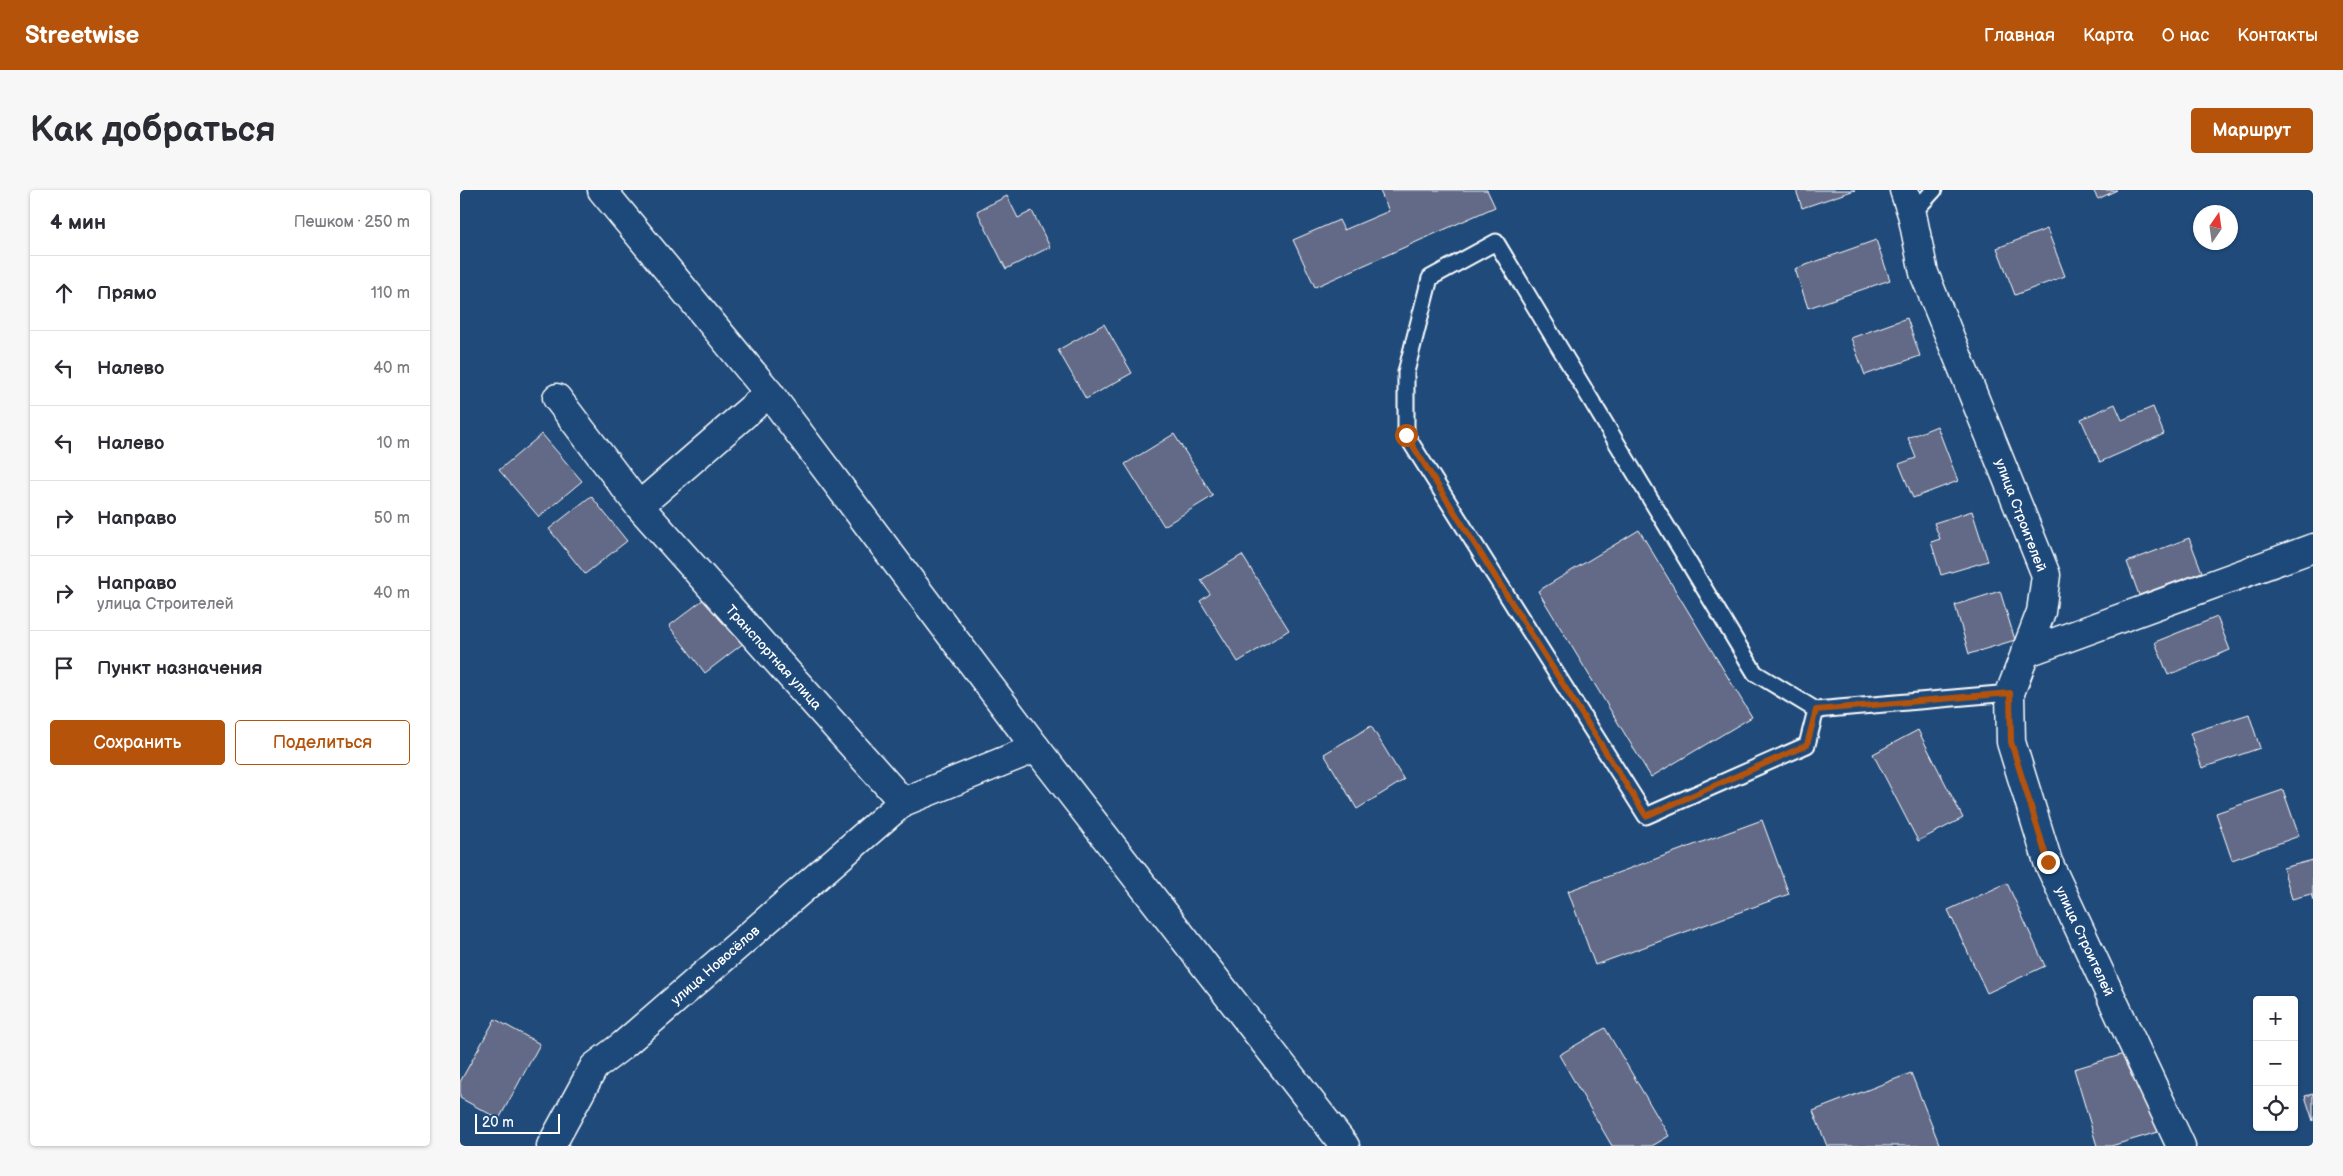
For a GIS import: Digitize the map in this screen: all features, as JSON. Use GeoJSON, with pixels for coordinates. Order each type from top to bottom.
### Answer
{"type":"FeatureCollection","features":[{"type":"Feature","properties":{"kind":"street"},"geometry":{"type":"LineString","coordinates":[[602,190],[769,394],[1036,748],[1345,1146]]}},
{"type":"Feature","properties":{"kind":"street","name":"улица Строителей"},"geometry":{"type":"LineString","coordinates":[[1908,202],[1924,273],[2046,574],[2041,612],[2010,693],[2011,742],[2048,862],[2181,1146]]}},
{"type":"Feature","properties":{"kind":"street"},"geometry":{"type":"LineString","coordinates":[[639,506],[769,394]]}},
{"type":"Feature","properties":{"kind":"street","name":"Транспортная улица"},"geometry":{"type":"LineString","coordinates":[[557,398],[639,506],[903,802]]}},
{"type":"Feature","properties":{"kind":"street"},"geometry":{"type":"LineString","coordinates":[[2024,653],[2313,548]]}},
{"type":"Feature","properties":{"kind":"street"},"geometry":{"type":"LineString","coordinates":[[903,802],[1036,748]]}},
{"type":"Feature","properties":{"kind":"street","name":"улица Новосёлов"},"geometry":{"type":"LineString","coordinates":[[551,1146],[594,1067],[623,1045],[903,802]]}},
{"type":"Feature","properties":{"kind":"lane"},"geometry":{"type":"LineString","coordinates":[[1908,202],[1934,190]]}},
{"type":"Feature","properties":{"kind":"lane"},"geometry":{"type":"LineString","coordinates":[[1816,710],[1807,745],[1646,816],[1406,435],[1406,372],[1430,278],[1496,242],[1755,673],[1816,710],[2010,693]]}},
{"type":"Feature","properties":{"kind":"building"},"geometry":{"type":"Polygon","coordinates":[[[1487,190],[1495,207],[1315,287],[1293,240],[1339,220],[1344,230],[1389,211],[1380,191],[1487,190]]]}},
{"type":"Feature","properties":{"kind":"building"},"geometry":{"type":"Polygon","coordinates":[[[1796,190],[1855,190],[1802,208],[1796,190]]]}},
{"type":"Feature","properties":{"kind":"building"},"geometry":{"type":"Polygon","coordinates":[[[2093,190],[2117,190],[2098,199],[2093,190]]]}},
{"type":"Feature","properties":{"kind":"building"},"geometry":{"type":"Polygon","coordinates":[[[1007,196],[1018,218],[1032,211],[1050,247],[1006,269],[977,211],[1007,196]]]}},
{"type":"Feature","properties":{"kind":"building"},"geometry":{"type":"Polygon","coordinates":[[[2047,229],[2065,276],[2015,295],[1997,248],[2047,229]]]}},
{"type":"Feature","properties":{"kind":"building"},"geometry":{"type":"Polygon","coordinates":[[[1876,240],[1890,280],[1808,308],[1795,269],[1876,240]]]}},
{"type":"Feature","properties":{"kind":"building"},"geometry":{"type":"Polygon","coordinates":[[[1907,318],[1920,356],[1865,375],[1851,338],[1907,318]]]}},
{"type":"Feature","properties":{"kind":"building"},"geometry":{"type":"Polygon","coordinates":[[[1104,324],[1132,373],[1086,399],[1058,350],[1104,324]]]}},
{"type":"Feature","properties":{"kind":"building"},"geometry":{"type":"Polygon","coordinates":[[[2115,404],[2122,420],[2153,407],[2164,434],[2100,462],[2081,419],[2115,404]]]}},
{"type":"Feature","properties":{"kind":"building"},"geometry":{"type":"Polygon","coordinates":[[[1937,426],[1958,481],[1913,498],[1899,464],[1916,458],[1908,438],[1937,426]]]}},
{"type":"Feature","properties":{"kind":"building"},"geometry":{"type":"Polygon","coordinates":[[[542,434],[582,481],[539,517],[499,470],[542,434]]]}},
{"type":"Feature","properties":{"kind":"building"},"geometry":{"type":"Polygon","coordinates":[[[1174,434],[1213,496],[1164,526],[1125,464],[1174,434]]]}},
{"type":"Feature","properties":{"kind":"building"},"geometry":{"type":"Polygon","coordinates":[[[591,496],[627,541],[585,574],[549,529],[591,496]]]}},
{"type":"Feature","properties":{"kind":"building"},"geometry":{"type":"Polygon","coordinates":[[[1972,511],[1988,561],[1941,575],[1931,542],[1940,539],[1934,523],[1972,511]]]}},
{"type":"Feature","properties":{"kind":"building"},"geometry":{"type":"Polygon","coordinates":[[[1639,530],[1752,717],[1651,777],[1538,591],[1639,530]]]}},
{"type":"Feature","properties":{"kind":"building"},"geometry":{"type":"Polygon","coordinates":[[[2189,538],[2202,572],[2139,595],[2127,562],[2189,538]]]}},
{"type":"Feature","properties":{"kind":"building"},"geometry":{"type":"Polygon","coordinates":[[[1242,555],[1289,630],[1238,662],[1200,601],[1210,594],[1201,580],[1242,555]]]}},
{"type":"Feature","properties":{"kind":"building"},"geometry":{"type":"Polygon","coordinates":[[[722,585],[758,632],[705,673],[669,626],[722,585]]]}},
{"type":"Feature","properties":{"kind":"building"},"geometry":{"type":"Polygon","coordinates":[[[2000,591],[2015,640],[1969,654],[1955,605],[2000,591]]]}},
{"type":"Feature","properties":{"kind":"building"},"geometry":{"type":"Polygon","coordinates":[[[2217,617],[2230,650],[2168,675],[2155,642],[2217,617]]]}},
{"type":"Feature","properties":{"kind":"building"},"geometry":{"type":"Polygon","coordinates":[[[2249,714],[2260,748],[2202,768],[2190,733],[2249,714]]]}},
{"type":"Feature","properties":{"kind":"building"},"geometry":{"type":"Polygon","coordinates":[[[1371,726],[1404,780],[1357,809],[1324,754],[1371,726]]]}},
{"type":"Feature","properties":{"kind":"building"},"geometry":{"type":"Polygon","coordinates":[[[1918,730],[1963,818],[1918,841],[1873,754],[1918,730]]]}},
{"type":"Feature","properties":{"kind":"building"},"geometry":{"type":"Polygon","coordinates":[[[2283,790],[2299,836],[2232,860],[2216,813],[2283,790]]]}},
{"type":"Feature","properties":{"kind":"building"},"geometry":{"type":"Polygon","coordinates":[[[1762,820],[1789,894],[1595,965],[1568,891],[1762,820]]]}},
{"type":"Feature","properties":{"kind":"building"},"geometry":{"type":"Polygon","coordinates":[[[2313,860],[2313,900],[2311,894],[2292,899],[2283,868],[2313,860]]]}},
{"type":"Feature","properties":{"kind":"building"},"geometry":{"type":"Polygon","coordinates":[[[2007,883],[2045,966],[1987,993],[1948,910],[2007,883]]]}},
{"type":"Feature","properties":{"kind":"building"},"geometry":{"type":"Polygon","coordinates":[[[495,1019],[540,1044],[499,1119],[460,1098],[460,1082],[495,1019]]]}},
{"type":"Feature","properties":{"kind":"building"},"geometry":{"type":"Polygon","coordinates":[[[1605,1028],[1669,1136],[1652,1146],[1612,1146],[1559,1055],[1605,1028]]]}},
{"type":"Feature","properties":{"kind":"building"},"geometry":{"type":"Polygon","coordinates":[[[2134,1051],[2158,1132],[2111,1146],[2097,1146],[2074,1069],[2134,1051]]]}},
{"type":"Feature","properties":{"kind":"building"},"geometry":{"type":"Polygon","coordinates":[[[1911,1073],[1940,1146],[1827,1146],[1813,1111],[1911,1073]]]}},
{"type":"Feature","properties":{"kind":"building"},"geometry":{"type":"Polygon","coordinates":[[[2313,1094],[2313,1121],[2305,1096],[2313,1094]]]}},
{"type":"Feature","properties":{"kind":"route"},"geometry":{"type":"LineString","coordinates":[[1406,435],[1646,816],[1807,745],[1816,710],[2010,693],[2011,742],[2048,862]]}}]}
